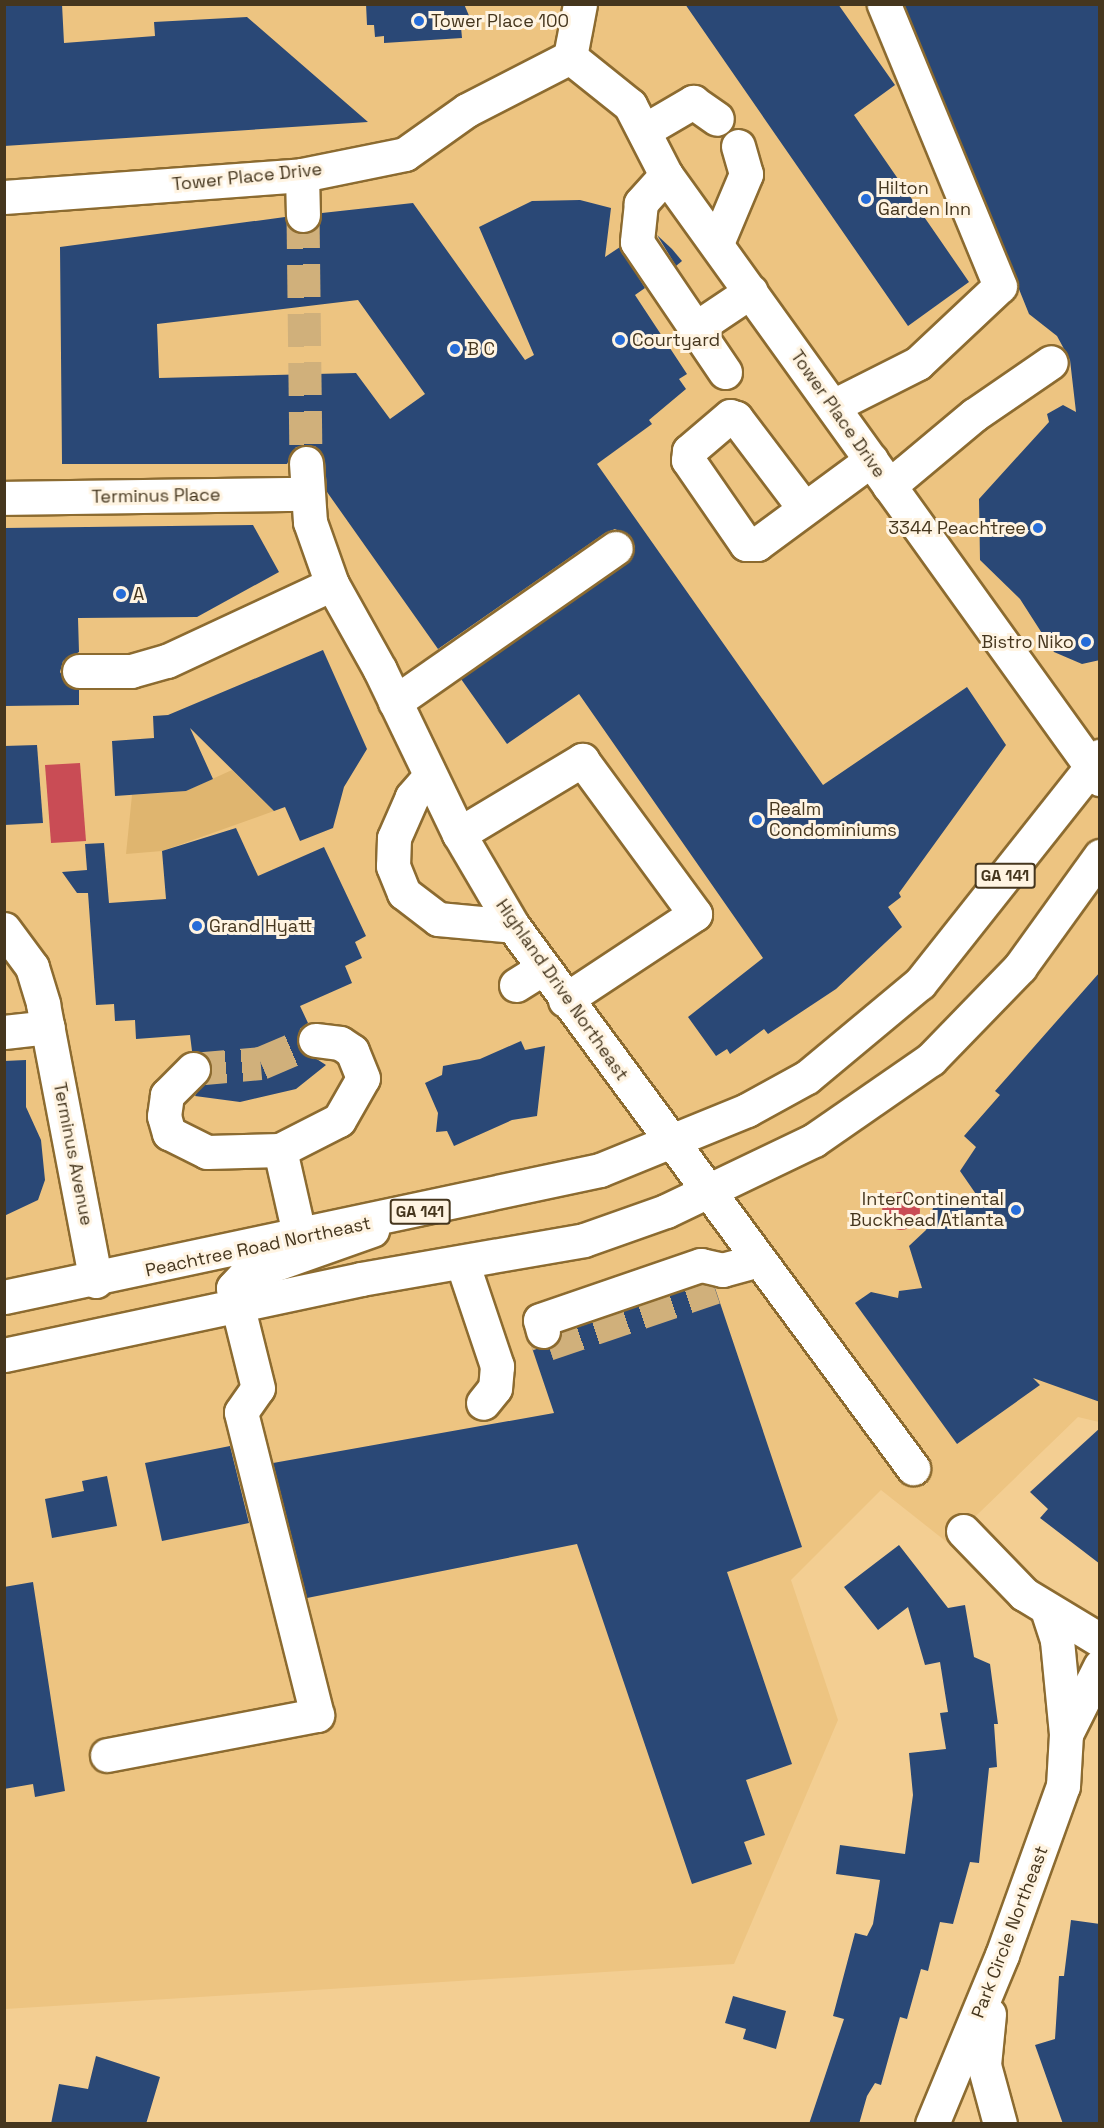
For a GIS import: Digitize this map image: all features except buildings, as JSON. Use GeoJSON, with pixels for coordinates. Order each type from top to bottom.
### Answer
{"type":"FeatureCollection","features":[{"type":"Feature","properties":{"kind":"main road"},"geometry":{"type":"LineString","coordinates":[[570,57],[580,4]]}},
{"type":"Feature","properties":{"kind":"main road"},"geometry":{"type":"LineString","coordinates":[[833,406],[918,363],[1000,286],[884,4]]}},
{"type":"Feature","properties":{"kind":"main road","name":"Tower Place Drive"},"geometry":{"type":"LineString","coordinates":[[4,197],[302,175],[405,154],[467,110],[570,57],[630,105],[645,130],[666,175],[1096,768]]}},
{"type":"Feature","properties":{"kind":"main road"},"geometry":{"type":"LineString","coordinates":[[645,130],[693,102],[717,119]]}},
{"type":"Feature","properties":{"kind":"main road"},"geometry":{"type":"LineString","coordinates":[[717,243],[746,174],[738,146]]}},
{"type":"Feature","properties":{"kind":"main road"},"geometry":{"type":"LineString","coordinates":[[302,175],[303,215]]}},
{"type":"Feature","properties":{"kind":"main road"},"geometry":{"type":"LineString","coordinates":[[666,175],[640,203],[637,242],[725,372]]}},
{"type":"Feature","properties":{"kind":"main road"},"geometry":{"type":"LineString","coordinates":[[696,328],[751,291]]}},
{"type":"Feature","properties":{"kind":"main road"},"geometry":{"type":"LineString","coordinates":[[804,508],[880,473],[1051,362]]}},
{"type":"Feature","properties":{"kind":"main road","name":"Terminus Place"},"geometry":{"type":"LineString","coordinates":[[4,498],[306,479]]}},
{"type":"Feature","properties":{"kind":"main road","name":"Highland Drive Northeast"},"geometry":{"type":"LineString","coordinates":[[306,479],[332,584],[395,702],[459,834],[513,926],[530,976],[566,1000],[711,1190],[759,1260],[913,1468]]}},
{"type":"Feature","properties":{"kind":"main road"},"geometry":{"type":"LineString","coordinates":[[395,702],[479,634],[616,548]]}},
{"type":"Feature","properties":{"kind":"main road"},"geometry":{"type":"LineString","coordinates":[[79,672],[131,671],[167,661],[332,584]]}},
{"type":"Feature","properties":{"kind":"main road"},"geometry":{"type":"LineString","coordinates":[[459,834],[582,760],[695,914],[566,1000]]}},
{"type":"Feature","properties":{"kind":"main road","name":"Peachtree Road Northeast"},"geometry":{"type":"LineString","coordinates":[[4,1297],[96,1281],[422,1212],[600,1170],[675,1143],[807,1077],[920,983],[1096,768]]}},
{"type":"Feature","properties":{"kind":"main road"},"geometry":{"type":"LineString","coordinates":[[430,776],[412,797],[394,838],[393,866],[400,887],[438,919],[513,926]]}},
{"type":"Feature","properties":{"kind":"main road"},"geometry":{"type":"LineString","coordinates":[[4,1355],[462,1262],[584,1240],[711,1190],[814,1140],[932,1059],[1020,967],[1100,856]]}},
{"type":"Feature","properties":{"kind":"main road","name":"Terminus Avenue"},"geometry":{"type":"LineString","coordinates":[[4,929],[32,967],[48,1027],[96,1281]]}},
{"type":"Feature","properties":{"kind":"main road"},"geometry":{"type":"LineString","coordinates":[[4,1032],[48,1027]]}},
{"type":"Feature","properties":{"kind":"main road"},"geometry":{"type":"LineString","coordinates":[[193,1069],[167,1095],[169,1133],[207,1152],[280,1150],[339,1120],[363,1078],[361,1062],[352,1051],[340,1043],[315,1040]]}},
{"type":"Feature","properties":{"kind":"main road"},"geometry":{"type":"LineString","coordinates":[[280,1150],[300,1238]]}},
{"type":"Feature","properties":{"kind":"main road"},"geometry":{"type":"LineString","coordinates":[[107,1755],[317,1715],[241,1412],[258,1388],[233,1288],[245,1275],[422,1212]]}},
{"type":"Feature","properties":{"kind":"main road"},"geometry":{"type":"LineString","coordinates":[[543,1331],[540,1320],[690,1269],[718,1278],[759,1260]]}},
{"type":"Feature","properties":{"kind":"main road"},"geometry":{"type":"LineString","coordinates":[[462,1262],[497,1366],[495,1388],[483,1403]]}},
{"type":"Feature","properties":{"kind":"main road"},"geometry":{"type":"LineString","coordinates":[[4,1282],[37,1291]]}},
{"type":"Feature","properties":{"kind":"main road"},"geometry":{"type":"LineString","coordinates":[[963,1531],[1048,1613],[1100,1640]]}},
{"type":"Feature","properties":{"kind":"main road","name":"Park Circle Northeast"},"geometry":{"type":"LineString","coordinates":[[932,2124],[1002,1955],[1059,1797],[1066,1734],[1057,1640],[1048,1613]]}},
{"type":"Feature","properties":{"kind":"main road","name":"Park Circle Northeast"},"geometry":{"type":"LineString","coordinates":[[1066,1734],[1100,1666]]}},
{"type":"Feature","properties":{"kind":"main road"},"geometry":{"type":"LineString","coordinates":[[1000,2124],[984,2065],[985,2032],[1002,1955]]}},
{"type":"Feature","properties":{"kind":"shaded area"},"geometry":{"type":"Polygon","coordinates":[[[5,5],[1099,5],[1099,1422],[1078,1417],[948,1543],[881,1490],[791,1580],[838,1720],[734,1964],[5,2009],[5,5]]]}},
{"type":"Feature","properties":{"kind":"shaded area"},"geometry":{"type":"Polygon","coordinates":[[[80,763],[86,841],[51,843],[45,765],[80,763]]]}},
{"type":"Feature","properties":{"kind":"shaded area"},"geometry":{"type":"Polygon","coordinates":[[[232,770],[274,811],[162,851],[126,854],[132,795],[186,791],[232,770]]]}},
{"type":"Feature","properties":{"kind":"shaded area"},"geometry":{"type":"Polygon","coordinates":[[[901,1192],[915,1197],[920,1211],[915,1225],[901,1230],[887,1225],[882,1211],[887,1197],[901,1192]]]}},
{"type":"Feature","properties":{"kind":"tunnel"},"geometry":{"type":"LineString","coordinates":[[303,215],[306,463]]}},
{"type":"Feature","properties":{"kind":"tunnel"},"geometry":{"type":"LineString","coordinates":[[193,1069],[261,1063],[315,1040]]}},
{"type":"Feature","properties":{"kind":"tunnel"},"geometry":{"type":"LineString","coordinates":[[543,1331],[548,1344],[715,1287]]}},
{"type":"Feature","properties":{"kind":"place","name":"Tower Place 100"},"geometry":{"type":"Point","coordinates":[419,21]}},
{"type":"Feature","properties":{"kind":"place","name":"Hilton Garden Inn"},"geometry":{"type":"Point","coordinates":[866,199]}},
{"type":"Feature","properties":{"kind":"place","name":"Courtyard"},"geometry":{"type":"Point","coordinates":[620,340]}},
{"type":"Feature","properties":{"kind":"place","name":"B C"},"geometry":{"type":"Point","coordinates":[455,349]}},
{"type":"Feature","properties":{"kind":"place","name":"3344 Peachtree"},"geometry":{"type":"Point","coordinates":[1038,528]}},
{"type":"Feature","properties":{"kind":"place","name":"A"},"geometry":{"type":"Point","coordinates":[121,594]}},
{"type":"Feature","properties":{"kind":"place","name":"Bistro Niko"},"geometry":{"type":"Point","coordinates":[1086,642]}},
{"type":"Feature","properties":{"kind":"place","name":"Realm Condominiums"},"geometry":{"type":"Point","coordinates":[757,820]}},
{"type":"Feature","properties":{"kind":"place","name":"Grand Hyatt"},"geometry":{"type":"Point","coordinates":[197,926]}},
{"type":"Feature","properties":{"kind":"place","name":"InterContinental Buckhead Atlanta"},"geometry":{"type":"Point","coordinates":[1016,1210]}}]}
